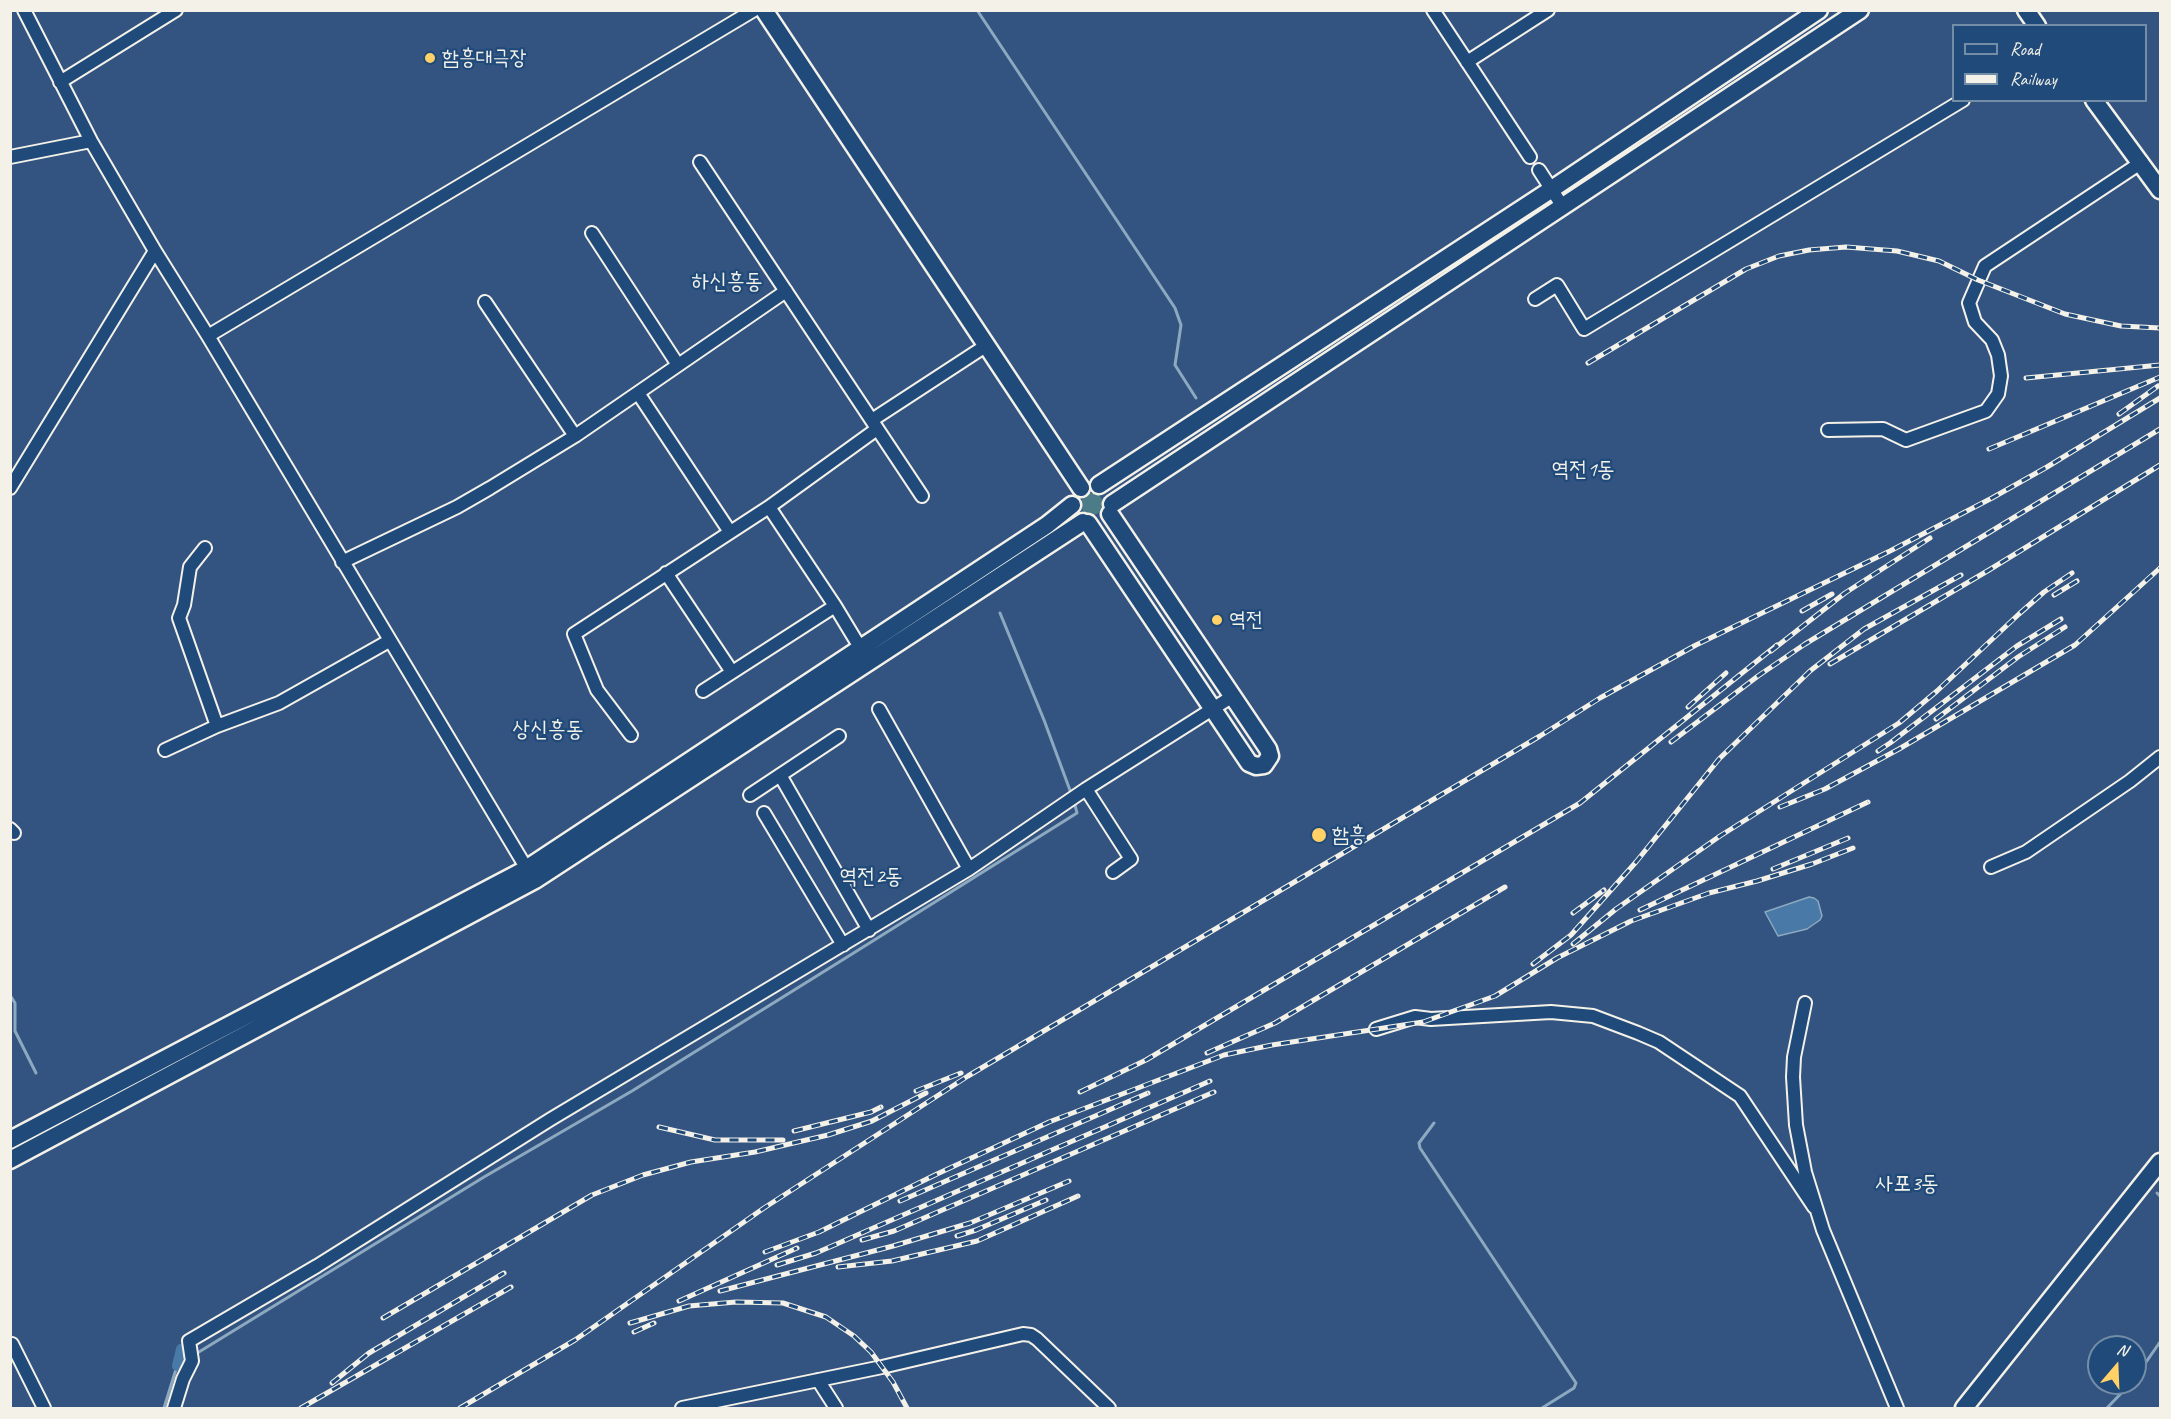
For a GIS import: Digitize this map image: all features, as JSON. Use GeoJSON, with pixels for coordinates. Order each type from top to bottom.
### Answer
{"type":"FeatureCollection","features":[{"type":"Feature","properties":{"kind":"main road"},"geometry":{"type":"LineString","coordinates":[[764,10],[1081,488]]}},
{"type":"Feature","properties":{"kind":"main road"},"geometry":{"type":"LineString","coordinates":[[1099,485],[1552,189],[1819,10]]}},
{"type":"Feature","properties":{"kind":"main road"},"geometry":{"type":"LineString","coordinates":[[10,1160],[530,874],[1086,523],[1102,522],[1111,509],[1860,10]]}},
{"type":"Feature","properties":{"kind":"main road"},"geometry":{"type":"LineString","coordinates":[[2026,10],[2036,24]]}},
{"type":"Feature","properties":{"kind":"main road"},"geometry":{"type":"LineString","coordinates":[[2096,102],[2160,189]]}},
{"type":"Feature","properties":{"kind":"main road"},"geometry":{"type":"LineString","coordinates":[[1092,484],[1099,485],[1110,494],[1111,509],[1268,749],[1270,756],[1264,765],[1256,766],[1249,762],[1086,523],[1075,514],[1072,506],[1075,494],[1081,488],[1092,484]]}},
{"type":"Feature","properties":{"kind":"main road"},"geometry":{"type":"LineString","coordinates":[[10,1140],[530,874],[691,758],[861,649],[1072,506]]}},
{"type":"Feature","properties":{"kind":"main road"},"geometry":{"type":"LineString","coordinates":[[1964,1408],[2160,1162]]}},
{"type":"Feature","properties":{"kind":"street"},"geometry":{"type":"LineString","coordinates":[[24,10],[91,141],[154,251],[208,336],[530,874]]}},
{"type":"Feature","properties":{"kind":"street"},"geometry":{"type":"LineString","coordinates":[[152,10],[160,21]]}},
{"type":"Feature","properties":{"kind":"street"},"geometry":{"type":"LineString","coordinates":[[60,82],[176,10]]}},
{"type":"Feature","properties":{"kind":"street"},"geometry":{"type":"LineString","coordinates":[[208,336],[754,10]]}},
{"type":"Feature","properties":{"kind":"street"},"geometry":{"type":"LineString","coordinates":[[1433,10],[1530,157]]}},
{"type":"Feature","properties":{"kind":"street"},"geometry":{"type":"LineString","coordinates":[[1467,62],[1548,10]]}},
{"type":"Feature","properties":{"kind":"street"},"geometry":{"type":"LineString","coordinates":[[1535,299],[1557,285],[1584,328],[1960,102]]}},
{"type":"Feature","properties":{"kind":"street"},"geometry":{"type":"LineString","coordinates":[[10,157],[91,141]]}},
{"type":"Feature","properties":{"kind":"street"},"geometry":{"type":"LineString","coordinates":[[700,162],[922,496]]}},
{"type":"Feature","properties":{"kind":"street"},"geometry":{"type":"LineString","coordinates":[[1828,430],[1882,429],[1906,441],[1986,411],[1998,394],[2001,376],[1998,355],[1992,340],[1975,322],[1969,303],[1985,266],[2142,162]]}},
{"type":"Feature","properties":{"kind":"street"},"geometry":{"type":"LineString","coordinates":[[1539,170],[1563,207]]}},
{"type":"Feature","properties":{"kind":"street"},"geometry":{"type":"LineString","coordinates":[[592,233],[678,365]]}},
{"type":"Feature","properties":{"kind":"street"},"geometry":{"type":"LineString","coordinates":[[10,488],[154,251]]}},
{"type":"Feature","properties":{"kind":"street"},"geometry":{"type":"LineString","coordinates":[[342,562],[457,507],[575,436],[786,291]]}},
{"type":"Feature","properties":{"kind":"street"},"geometry":{"type":"LineString","coordinates":[[485,302],[575,436]]}},
{"type":"Feature","properties":{"kind":"street"},"geometry":{"type":"LineString","coordinates":[[631,735],[597,690],[574,634],[768,507],[875,424],[987,345]]}},
{"type":"Feature","properties":{"kind":"street"},"geometry":{"type":"LineString","coordinates":[[638,393],[730,532]]}},
{"type":"Feature","properties":{"kind":"street"},"geometry":{"type":"LineString","coordinates":[[768,507],[861,649]]}},
{"type":"Feature","properties":{"kind":"street"},"geometry":{"type":"LineString","coordinates":[[206,548],[190,567],[184,605],[179,618],[217,726]]}},
{"type":"Feature","properties":{"kind":"street"},"geometry":{"type":"LineString","coordinates":[[666,573],[732,672]]}},
{"type":"Feature","properties":{"kind":"street"},"geometry":{"type":"LineString","coordinates":[[703,691],[834,606]]}},
{"type":"Feature","properties":{"kind":"street"},"geometry":{"type":"LineString","coordinates":[[165,750],[217,726],[279,703],[389,641]]}},
{"type":"Feature","properties":{"kind":"street"},"geometry":{"type":"LineString","coordinates":[[174,1408],[183,1379],[192,1361],[189,1341],[317,1266],[551,1119],[969,869],[1086,789],[1233,696]]}},
{"type":"Feature","properties":{"kind":"street"},"geometry":{"type":"LineString","coordinates":[[879,709],[969,869]]}},
{"type":"Feature","properties":{"kind":"street"},"geometry":{"type":"LineString","coordinates":[[750,795],[838,736]]}},
{"type":"Feature","properties":{"kind":"street"},"geometry":{"type":"LineString","coordinates":[[1991,867],[2026,852],[2130,781],[2160,757]]}},
{"type":"Feature","properties":{"kind":"street"},"geometry":{"type":"LineString","coordinates":[[780,775],[869,930]]}},
{"type":"Feature","properties":{"kind":"street"},"geometry":{"type":"LineString","coordinates":[[1086,789],[1131,859],[1113,872]]}},
{"type":"Feature","properties":{"kind":"street"},"geometry":{"type":"LineString","coordinates":[[764,813],[843,945]]}},
{"type":"Feature","properties":{"kind":"street"},"geometry":{"type":"LineString","coordinates":[[1805,1003],[1794,1057],[1793,1092],[1801,1152],[1814,1207],[1897,1408]]}},
{"type":"Feature","properties":{"kind":"street"},"geometry":{"type":"LineString","coordinates":[[1376,1029],[1415,1017],[1431,1019],[1551,1011],[1593,1016],[1629,1029],[1659,1042],[1740,1096],[1814,1207]]}},
{"type":"Feature","properties":{"kind":"street"},"geometry":{"type":"LineString","coordinates":[[682,1408],[1023,1334],[1037,1338],[1109,1408]]}},
{"type":"Feature","properties":{"kind":"street"},"geometry":{"type":"LineString","coordinates":[[12,1344],[44,1408]]}},
{"type":"Feature","properties":{"kind":"street"},"geometry":{"type":"LineString","coordinates":[[818,1380],[836,1408]]}},
{"type":"Feature","properties":{"kind":"green space"},"geometry":{"type":"Polygon","coordinates":[[[1092,493],[1100,496],[1103,504],[1100,512],[1092,515],[1084,512],[1081,504],[1084,496],[1092,493]]]}},
{"type":"Feature","properties":{"kind":"water"},"geometry":{"type":"Polygon","coordinates":[[[1809,897],[1818,901],[1822,916],[1820,920],[1807,929],[1778,936],[1765,912],[1809,897]]]}},
{"type":"Feature","properties":{"kind":"waterway"},"geometry":{"type":"LineString","coordinates":[[977,10],[1175,308],[1181,325],[1175,365],[1196,398]]}},
{"type":"Feature","properties":{"kind":"waterway"},"geometry":{"type":"LineString","coordinates":[[1000,613],[1071,793]]}},
{"type":"Feature","properties":{"kind":"waterway"},"geometry":{"type":"LineString","coordinates":[[194,1355],[484,1177],[632,1091],[852,954],[1077,813],[1075,805]]}},
{"type":"Feature","properties":{"kind":"waterway"},"geometry":{"type":"LineString","coordinates":[[10,995],[15,1003],[15,1031],[36,1073]]}},
{"type":"Feature","properties":{"kind":"waterway"},"geometry":{"type":"LineString","coordinates":[[1434,1123],[1419,1143],[1420,1148],[1576,1383],[1574,1388],[1542,1408]]}},
{"type":"Feature","properties":{"kind":"waterway"},"geometry":{"type":"LineString","coordinates":[[2157,1193],[2160,1196]]}},
{"type":"Feature","properties":{"kind":"waterway"},"geometry":{"type":"LineString","coordinates":[[2147,1361],[2160,1342]]}},
{"type":"Feature","properties":{"kind":"waterway"},"geometry":{"type":"LineString","coordinates":[[177,1366],[181,1349]]}},
{"type":"Feature","properties":{"kind":"waterway"},"geometry":{"type":"LineString","coordinates":[[164,1408],[177,1366],[188,1359]]}},
{"type":"Feature","properties":{"kind":"waterway"},"geometry":{"type":"LineString","coordinates":[[2107,1408],[2119,1395]]}},
{"type":"Feature","properties":{"kind":"railway"},"geometry":{"type":"LineString","coordinates":[[1588,363],[1746,269],[1779,256],[1809,250],[1846,247],[1897,251],[1939,261],[1978,280],[2065,314],[2121,326],[2160,328]]}},
{"type":"Feature","properties":{"kind":"railway"},"geometry":{"type":"LineString","coordinates":[[2026,378],[2160,365]]}},
{"type":"Feature","properties":{"kind":"railway"},"geometry":{"type":"LineString","coordinates":[[1989,449],[2160,377]]}},
{"type":"Feature","properties":{"kind":"railway"},"geometry":{"type":"LineString","coordinates":[[2119,414],[2158,386]]}},
{"type":"Feature","properties":{"kind":"railway"},"geometry":{"type":"LineString","coordinates":[[460,1408],[575,1340],[764,1208],[968,1076],[1540,736],[1600,698],[1696,645],[1890,551],[1992,498],[2160,398]]}},
{"type":"Feature","properties":{"kind":"railway"},"geometry":{"type":"LineString","coordinates":[[1671,742],[1758,676],[1805,644],[2160,429]]}},
{"type":"Feature","properties":{"kind":"railway"},"geometry":{"type":"LineString","coordinates":[[1830,664],[2160,465]]}},
{"type":"Feature","properties":{"kind":"railway"},"geometry":{"type":"LineString","coordinates":[[1771,651],[1845,593],[1930,538]]}},
{"type":"Feature","properties":{"kind":"railway"},"geometry":{"type":"LineString","coordinates":[[1780,807],[1825,789],[1899,749],[2075,645],[2160,568]]}},
{"type":"Feature","properties":{"kind":"railway"},"geometry":{"type":"LineString","coordinates":[[1573,944],[1616,909],[1720,836],[1899,723],[2044,592],[2072,573]]}},
{"type":"Feature","properties":{"kind":"railway"},"geometry":{"type":"LineString","coordinates":[[1533,964],[1571,935],[1636,862],[1719,759],[1810,671],[1864,629],[1961,575]]}},
{"type":"Feature","properties":{"kind":"railway"},"geometry":{"type":"LineString","coordinates":[[2054,595],[2077,581]]}},
{"type":"Feature","properties":{"kind":"railway"},"geometry":{"type":"LineString","coordinates":[[1802,611],[1832,594]]}},
{"type":"Feature","properties":{"kind":"railway"},"geometry":{"type":"LineString","coordinates":[[1878,751],[2017,646],[2061,619]]}},
{"type":"Feature","properties":{"kind":"railway"},"geometry":{"type":"LineString","coordinates":[[1936,719],[2018,657],[2065,627]]}},
{"type":"Feature","properties":{"kind":"railway"},"geometry":{"type":"LineString","coordinates":[[1080,1092],[1146,1060],[1580,803],[1777,645]]}},
{"type":"Feature","properties":{"kind":"railway"},"geometry":{"type":"LineString","coordinates":[[1688,707],[1726,673]]}},
{"type":"Feature","properties":{"kind":"railway"},"geometry":{"type":"LineString","coordinates":[[1640,910],[1868,802]]}},
{"type":"Feature","properties":{"kind":"railway"},"geometry":{"type":"LineString","coordinates":[[1773,869],[1848,838]]}},
{"type":"Feature","properties":{"kind":"railway"},"geometry":{"type":"LineString","coordinates":[[765,1252],[819,1232],[1049,1122],[1224,1055],[1272,1045],[1423,1022],[1495,996],[1557,958],[1631,921],[1709,893],[1812,864],[1853,848]]}},
{"type":"Feature","properties":{"kind":"railway"},"geometry":{"type":"LineString","coordinates":[[1207,1053],[1275,1023],[1505,887]]}},
{"type":"Feature","properties":{"kind":"railway"},"geometry":{"type":"LineString","coordinates":[[1573,913],[1604,890]]}},
{"type":"Feature","properties":{"kind":"railway"},"geometry":{"type":"LineString","coordinates":[[916,1091],[961,1073]]}},
{"type":"Feature","properties":{"kind":"railway"},"geometry":{"type":"LineString","coordinates":[[777,1265],[816,1253],[1210,1081]]}},
{"type":"Feature","properties":{"kind":"railway"},"geometry":{"type":"LineString","coordinates":[[862,1240],[894,1231],[1214,1092]]}},
{"type":"Feature","properties":{"kind":"railway"},"geometry":{"type":"LineString","coordinates":[[383,1318],[592,1195],[643,1175],[691,1162],[755,1152],[828,1135],[872,1121],[926,1093]]}},
{"type":"Feature","properties":{"kind":"railway"},"geometry":{"type":"LineString","coordinates":[[900,1201],[1148,1093]]}},
{"type":"Feature","properties":{"kind":"railway"},"geometry":{"type":"LineString","coordinates":[[794,1131],[871,1112],[881,1107]]}},
{"type":"Feature","properties":{"kind":"railway"},"geometry":{"type":"LineString","coordinates":[[659,1127],[715,1140],[783,1140]]}},
{"type":"Feature","properties":{"kind":"railway"},"geometry":{"type":"LineString","coordinates":[[720,1291],[893,1246],[970,1223],[1069,1181]]}},
{"type":"Feature","properties":{"kind":"railway"},"geometry":{"type":"LineString","coordinates":[[838,1267],[892,1261],[977,1241],[1078,1196]]}},
{"type":"Feature","properties":{"kind":"railway"},"geometry":{"type":"LineString","coordinates":[[957,1236],[1046,1200]]}},
{"type":"Feature","properties":{"kind":"railway"},"geometry":{"type":"LineString","coordinates":[[679,1301],[797,1248]]}},
{"type":"Feature","properties":{"kind":"railway"},"geometry":{"type":"LineString","coordinates":[[332,1383],[369,1353],[504,1273]]}},
{"type":"Feature","properties":{"kind":"railway"},"geometry":{"type":"LineString","coordinates":[[301,1408],[511,1287]]}},
{"type":"Feature","properties":{"kind":"railway"},"geometry":{"type":"LineString","coordinates":[[630,1323],[689,1306],[736,1302],[783,1303],[826,1317],[854,1336],[871,1352],[893,1382],[907,1408]]}},
{"type":"Feature","properties":{"kind":"railway"},"geometry":{"type":"LineString","coordinates":[[634,1332],[654,1323]]}},
{"type":"Feature","properties":{"kind":"place","name":"함흥대극장"},"geometry":{"type":"Point","coordinates":[430,58]}},
{"type":"Feature","properties":{"kind":"place","name":"역전"},"geometry":{"type":"Point","coordinates":[1217,620]}},
{"type":"Feature","properties":{"kind":"place","name":"함흥"},"geometry":{"type":"Point","coordinates":[1319,835]}},
{"type":"Feature","properties":{"kind":"district","name":"하신흥동"},"geometry":{"type":"Point","coordinates":[727,282]}},
{"type":"Feature","properties":{"kind":"district","name":"역전1동"},"geometry":{"type":"Point","coordinates":[1583,470]}},
{"type":"Feature","properties":{"kind":"district","name":"상신흥동"},"geometry":{"type":"Point","coordinates":[548,730]}},
{"type":"Feature","properties":{"kind":"district","name":"역전2동"},"geometry":{"type":"Point","coordinates":[871,877]}},
{"type":"Feature","properties":{"kind":"district","name":"사포3동"},"geometry":{"type":"Point","coordinates":[1907,1184]}}]}
